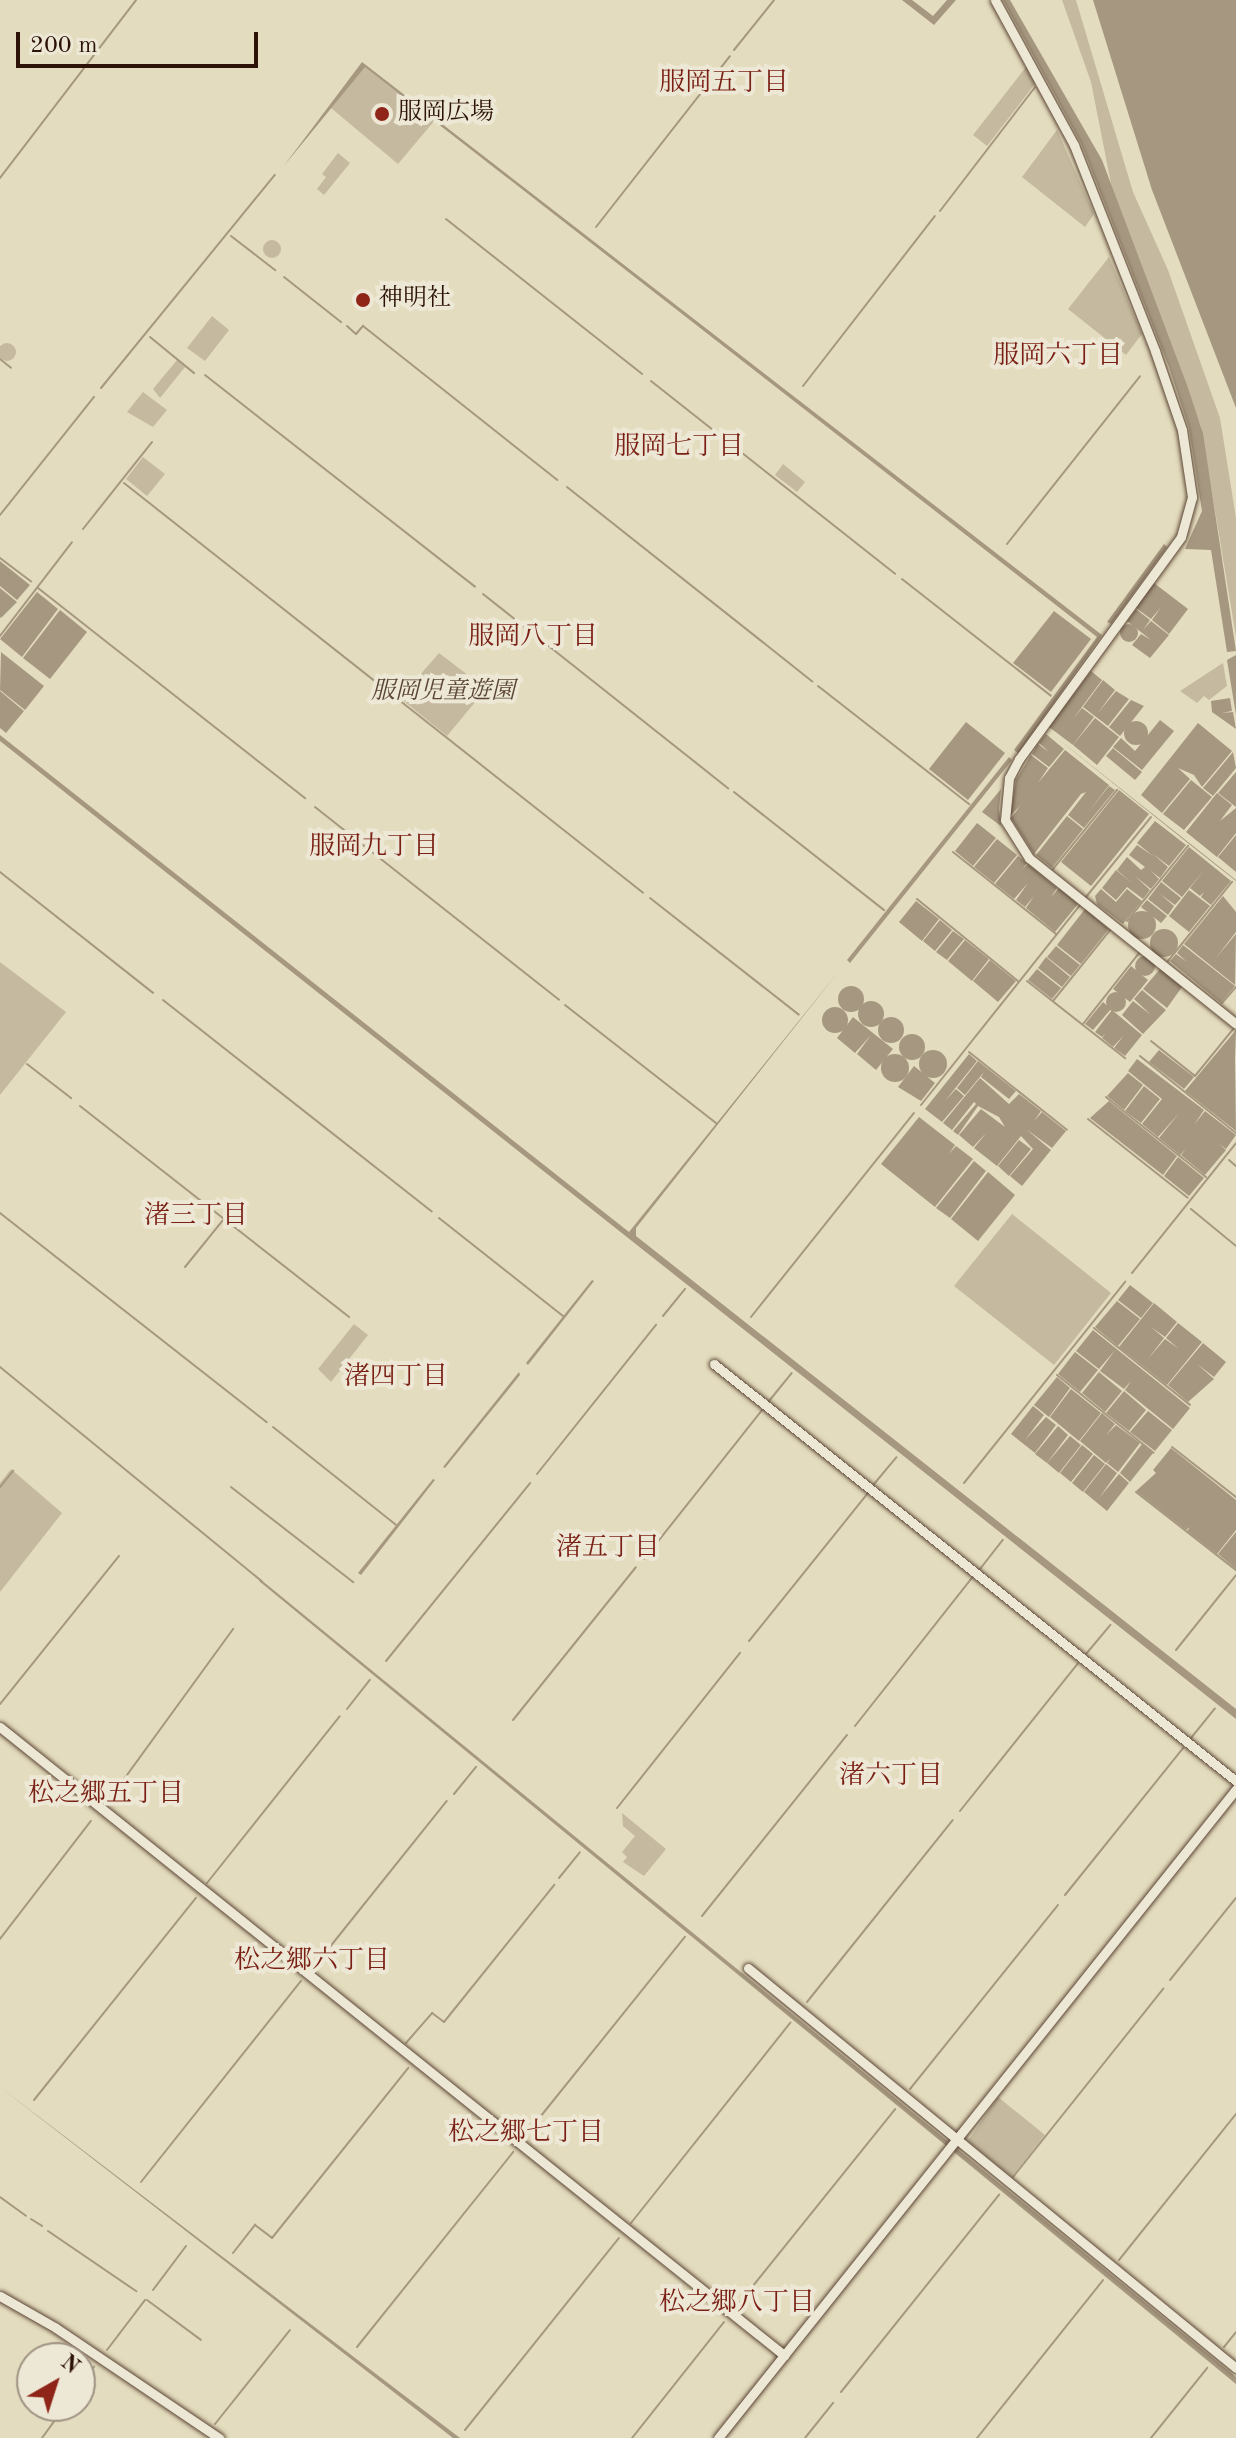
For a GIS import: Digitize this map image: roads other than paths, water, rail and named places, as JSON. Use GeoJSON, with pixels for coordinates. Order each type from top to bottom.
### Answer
{"type":"FeatureCollection","features":[{"type":"Feature","properties":{"kind":"street"},"geometry":{"type":"LineString","coordinates":[[995,0],[1074,145],[1182,430],[1192,497],[1181,537],[1019,759],[1009,778],[1005,820],[1029,858],[1236,1024]]}},
{"type":"Feature","properties":{"kind":"street"},"geometry":{"type":"LineString","coordinates":[[714,1364],[1236,1781]]}},
{"type":"Feature","properties":{"kind":"street"},"geometry":{"type":"LineString","coordinates":[[0,1727],[784,2355]]}},
{"type":"Feature","properties":{"kind":"street"},"geometry":{"type":"LineString","coordinates":[[718,2438],[1236,1789]]}},
{"type":"Feature","properties":{"kind":"street"},"geometry":{"type":"LineString","coordinates":[[748,1968],[953,2143],[1236,2368]]}},
{"type":"Feature","properties":{"kind":"street"},"geometry":{"type":"LineString","coordinates":[[0,2296],[56,2328],[219,2438]]}},
{"type":"Feature","properties":{"kind":"waterway"},"geometry":{"type":"LineString","coordinates":[[0,178],[136,0]]}},
{"type":"Feature","properties":{"kind":"waterway"},"geometry":{"type":"LineString","coordinates":[[734,50],[774,0]]}},
{"type":"Feature","properties":{"kind":"waterway"},"geometry":{"type":"LineString","coordinates":[[596,227],[730,56]]}},
{"type":"Feature","properties":{"kind":"waterway"},"geometry":{"type":"LineString","coordinates":[[940,211],[1035,87]]}},
{"type":"Feature","properties":{"kind":"waterway"},"geometry":{"type":"LineString","coordinates":[[101,388],[275,175]]}},
{"type":"Feature","properties":{"kind":"waterway"},"geometry":{"type":"LineString","coordinates":[[803,386],[935,216]]}},
{"type":"Feature","properties":{"kind":"waterway"},"geometry":{"type":"LineString","coordinates":[[446,219],[642,374]]}},
{"type":"Feature","properties":{"kind":"waterway"},"geometry":{"type":"LineString","coordinates":[[231,236],[275,270]]}},
{"type":"Feature","properties":{"kind":"waterway"},"geometry":{"type":"LineString","coordinates":[[284,277],[341,322]]}},
{"type":"Feature","properties":{"kind":"waterway"},"geometry":{"type":"LineString","coordinates":[[347,326],[356,334],[363,326],[557,480]]}},
{"type":"Feature","properties":{"kind":"waterway"},"geometry":{"type":"LineString","coordinates":[[150,337],[194,373]]}},
{"type":"Feature","properties":{"kind":"waterway"},"geometry":{"type":"LineString","coordinates":[[0,359],[11,368]]}},
{"type":"Feature","properties":{"kind":"waterway"},"geometry":{"type":"LineString","coordinates":[[205,375],[475,587]]}},
{"type":"Feature","properties":{"kind":"waterway"},"geometry":{"type":"LineString","coordinates":[[1007,544],[1140,376]]}},
{"type":"Feature","properties":{"kind":"waterway"},"geometry":{"type":"LineString","coordinates":[[651,381],[895,574]]}},
{"type":"Feature","properties":{"kind":"waterway"},"geometry":{"type":"LineString","coordinates":[[0,515],[94,397]]}},
{"type":"Feature","properties":{"kind":"waterway"},"geometry":{"type":"LineString","coordinates":[[83,529],[152,442]]}},
{"type":"Feature","properties":{"kind":"waterway"},"geometry":{"type":"LineString","coordinates":[[124,483],[390,693]]}},
{"type":"Feature","properties":{"kind":"waterway"},"geometry":{"type":"LineString","coordinates":[[567,487],[812,681]]}},
{"type":"Feature","properties":{"kind":"waterway"},"geometry":{"type":"LineString","coordinates":[[0,636],[72,542]]}},
{"type":"Feature","properties":{"kind":"waterway"},"geometry":{"type":"LineString","coordinates":[[0,558],[31,581]]}},
{"type":"Feature","properties":{"kind":"waterway"},"geometry":{"type":"LineString","coordinates":[[902,579],[1051,696]]}},
{"type":"Feature","properties":{"kind":"waterway"},"geometry":{"type":"LineString","coordinates":[[38,588],[305,798]]}},
{"type":"Feature","properties":{"kind":"waterway"},"geometry":{"type":"LineString","coordinates":[[483,594],[728,788]]}},
{"type":"Feature","properties":{"kind":"waterway"},"geometry":{"type":"LineString","coordinates":[[818,686],[969,804]]}},
{"type":"Feature","properties":{"kind":"waterway"},"geometry":{"type":"LineString","coordinates":[[399,700],[643,893]]}},
{"type":"Feature","properties":{"kind":"waterway"},"geometry":{"type":"LineString","coordinates":[[1053,869],[1117,790]]}},
{"type":"Feature","properties":{"kind":"waterway"},"geometry":{"type":"LineString","coordinates":[[734,792],[884,910]]}},
{"type":"Feature","properties":{"kind":"waterway"},"geometry":{"type":"LineString","coordinates":[[315,807],[559,1000]]}},
{"type":"Feature","properties":{"kind":"waterway"},"geometry":{"type":"LineString","coordinates":[[1086,897],[1151,817]]}},
{"type":"Feature","properties":{"kind":"waterway"},"geometry":{"type":"LineString","coordinates":[[1127,921],[1188,846]]}},
{"type":"Feature","properties":{"kind":"waterway"},"geometry":{"type":"LineString","coordinates":[[953,852],[1056,934]]}},
{"type":"Feature","properties":{"kind":"waterway"},"geometry":{"type":"LineString","coordinates":[[0,872],[153,993]]}},
{"type":"Feature","properties":{"kind":"waterway"},"geometry":{"type":"LineString","coordinates":[[1168,961],[1232,882]]}},
{"type":"Feature","properties":{"kind":"waterway"},"geometry":{"type":"LineString","coordinates":[[650,898],[799,1015]]}},
{"type":"Feature","properties":{"kind":"waterway"},"geometry":{"type":"LineString","coordinates":[[917,899],[1018,981]]}},
{"type":"Feature","properties":{"kind":"waterway"},"geometry":{"type":"LineString","coordinates":[[921,1105],[1080,905]]}},
{"type":"Feature","properties":{"kind":"waterway"},"geometry":{"type":"LineString","coordinates":[[1053,1001],[1110,930]]}},
{"type":"Feature","properties":{"kind":"waterway"},"geometry":{"type":"LineString","coordinates":[[1083,1024],[1139,953]]}},
{"type":"Feature","properties":{"kind":"waterway"},"geometry":{"type":"LineString","coordinates":[[1027,981],[1125,1058]]}},
{"type":"Feature","properties":{"kind":"waterway"},"geometry":{"type":"LineString","coordinates":[[1222,1003],[1236,987]]}},
{"type":"Feature","properties":{"kind":"waterway"},"geometry":{"type":"LineString","coordinates":[[163,1000],[432,1212]]}},
{"type":"Feature","properties":{"kind":"waterway"},"geometry":{"type":"LineString","coordinates":[[565,1005],[716,1123]]}},
{"type":"Feature","properties":{"kind":"waterway"},"geometry":{"type":"LineString","coordinates":[[1151,1041],[1195,1076],[1234,1028]]}},
{"type":"Feature","properties":{"kind":"waterway"},"geometry":{"type":"LineString","coordinates":[[969,1052],[1067,1130]]}},
{"type":"Feature","properties":{"kind":"waterway"},"geometry":{"type":"LineString","coordinates":[[1140,1056],[1236,1133]]}},
{"type":"Feature","properties":{"kind":"waterway"},"geometry":{"type":"LineString","coordinates":[[27,1064],[71,1098]]}},
{"type":"Feature","properties":{"kind":"waterway"},"geometry":{"type":"LineString","coordinates":[[1106,1097],[1206,1177]]}},
{"type":"Feature","properties":{"kind":"waterway"},"geometry":{"type":"LineString","coordinates":[[80,1106],[349,1317]]}},
{"type":"Feature","properties":{"kind":"waterway"},"geometry":{"type":"LineString","coordinates":[[751,1317],[914,1113]]}},
{"type":"Feature","properties":{"kind":"waterway"},"geometry":{"type":"LineString","coordinates":[[1088,1119],[1188,1198]]}},
{"type":"Feature","properties":{"kind":"waterway"},"geometry":{"type":"LineString","coordinates":[[1132,1273],[1236,1143]]}},
{"type":"Feature","properties":{"kind":"waterway"},"geometry":{"type":"LineString","coordinates":[[1229,1160],[1236,1166]]}},
{"type":"Feature","properties":{"kind":"waterway"},"geometry":{"type":"LineString","coordinates":[[1191,1209],[1236,1246]]}},
{"type":"Feature","properties":{"kind":"waterway"},"geometry":{"type":"LineString","coordinates":[[0,1213],[267,1422]]}},
{"type":"Feature","properties":{"kind":"waterway"},"geometry":{"type":"LineString","coordinates":[[439,1218],[563,1316]]}},
{"type":"Feature","properties":{"kind":"waterway"},"geometry":{"type":"LineString","coordinates":[[185,1267],[223,1220]]}},
{"type":"Feature","properties":{"kind":"waterway"},"geometry":{"type":"LineString","coordinates":[[964,1483],[1125,1282]]}},
{"type":"Feature","properties":{"kind":"waterway"},"geometry":{"type":"LineString","coordinates":[[663,1316],[685,1289]]}},
{"type":"Feature","properties":{"kind":"waterway"},"geometry":{"type":"LineString","coordinates":[[537,1474],[656,1325]]}},
{"type":"Feature","properties":{"kind":"waterway"},"geometry":{"type":"LineString","coordinates":[[1094,1328],[1190,1405]]}},
{"type":"Feature","properties":{"kind":"waterway"},"geometry":{"type":"LineString","coordinates":[[0,1367],[261,1581]]}},
{"type":"Feature","properties":{"kind":"waterway"},"geometry":{"type":"LineString","coordinates":[[769,1401],[792,1373]]}},
{"type":"Feature","properties":{"kind":"waterway"},"geometry":{"type":"LineString","coordinates":[[1057,1375],[1154,1453]]}},
{"type":"Feature","properties":{"kind":"waterway"},"geometry":{"type":"LineString","coordinates":[[644,1559],[762,1410]]}},
{"type":"Feature","properties":{"kind":"waterway"},"geometry":{"type":"LineString","coordinates":[[273,1427],[396,1525]]}},
{"type":"Feature","properties":{"kind":"waterway"},"geometry":{"type":"LineString","coordinates":[[1172,1447],[1236,1497]]}},
{"type":"Feature","properties":{"kind":"waterway"},"geometry":{"type":"LineString","coordinates":[[874,1484],[897,1457]]}},
{"type":"Feature","properties":{"kind":"waterway"},"geometry":{"type":"LineString","coordinates":[[0,1487],[13,1471]]}},
{"type":"Feature","properties":{"kind":"waterway"},"geometry":{"type":"LineString","coordinates":[[386,1661],[530,1483]]}},
{"type":"Feature","properties":{"kind":"waterway"},"geometry":{"type":"LineString","coordinates":[[231,1487],[353,1582]]}},
{"type":"Feature","properties":{"kind":"waterway"},"geometry":{"type":"LineString","coordinates":[[1136,1492],[1236,1570]]}},
{"type":"Feature","properties":{"kind":"waterway"},"geometry":{"type":"LineString","coordinates":[[749,1641],[867,1494]]}},
{"type":"Feature","properties":{"kind":"waterway"},"geometry":{"type":"LineString","coordinates":[[980,1569],[1003,1540]]}},
{"type":"Feature","properties":{"kind":"waterway"},"geometry":{"type":"LineString","coordinates":[[0,1704],[119,1556]]}},
{"type":"Feature","properties":{"kind":"waterway"},"geometry":{"type":"LineString","coordinates":[[513,1720],[636,1567]]}},
{"type":"Feature","properties":{"kind":"waterway"},"geometry":{"type":"LineString","coordinates":[[1176,1650],[1236,1575]]}},
{"type":"Feature","properties":{"kind":"waterway"},"geometry":{"type":"LineString","coordinates":[[855,1726],[972,1578]]}},
{"type":"Feature","properties":{"kind":"waterway"},"geometry":{"type":"LineString","coordinates":[[1086,1654],[1110,1625]]}},
{"type":"Feature","properties":{"kind":"waterway"},"geometry":{"type":"LineString","coordinates":[[111,1797],[233,1629]]}},
{"type":"Feature","properties":{"kind":"waterway"},"geometry":{"type":"LineString","coordinates":[[617,1808],[740,1653]]}},
{"type":"Feature","properties":{"kind":"waterway"},"geometry":{"type":"LineString","coordinates":[[960,1811],[1078,1663]]}},
{"type":"Feature","properties":{"kind":"waterway"},"geometry":{"type":"LineString","coordinates":[[347,1709],[370,1680]]}},
{"type":"Feature","properties":{"kind":"waterway"},"geometry":{"type":"LineString","coordinates":[[1191,1738],[1215,1708]]}},
{"type":"Feature","properties":{"kind":"waterway"},"geometry":{"type":"LineString","coordinates":[[207,1883],[340,1716]]}},
{"type":"Feature","properties":{"kind":"waterway"},"geometry":{"type":"LineString","coordinates":[[702,1916],[847,1735]]}},
{"type":"Feature","properties":{"kind":"waterway"},"geometry":{"type":"LineString","coordinates":[[1065,1895],[1183,1748]]}},
{"type":"Feature","properties":{"kind":"waterway"},"geometry":{"type":"LineString","coordinates":[[454,1794],[476,1767]]}},
{"type":"Feature","properties":{"kind":"waterway"},"geometry":{"type":"LineString","coordinates":[[313,1968],[447,1801]]}},
{"type":"Feature","properties":{"kind":"waterway"},"geometry":{"type":"LineString","coordinates":[[807,2002],[953,1820]]}},
{"type":"Feature","properties":{"kind":"waterway"},"geometry":{"type":"LineString","coordinates":[[0,1939],[91,1821]]}},
{"type":"Feature","properties":{"kind":"waterway"},"geometry":{"type":"LineString","coordinates":[[559,1878],[580,1852]]}},
{"type":"Feature","properties":{"kind":"waterway"},"geometry":{"type":"LineString","coordinates":[[406,2043],[432,2013],[444,2022],[554,1885]]}},
{"type":"Feature","properties":{"kind":"waterway"},"geometry":{"type":"LineString","coordinates":[[34,2100],[196,1898]]}},
{"type":"Feature","properties":{"kind":"waterway"},"geometry":{"type":"LineString","coordinates":[[1170,1980],[1236,1898]]}},
{"type":"Feature","properties":{"kind":"waterway"},"geometry":{"type":"LineString","coordinates":[[910,2089],[1058,1905]]}},
{"type":"Feature","properties":{"kind":"waterway"},"geometry":{"type":"LineString","coordinates":[[524,2137],[685,1937]]}},
{"type":"Feature","properties":{"kind":"waterway"},"geometry":{"type":"LineString","coordinates":[[141,2182],[301,1981]]}},
{"type":"Feature","properties":{"kind":"waterway"},"geometry":{"type":"LineString","coordinates":[[1013,2177],[1163,1989]]}},
{"type":"Feature","properties":{"kind":"waterway"},"geometry":{"type":"LineString","coordinates":[[631,2223],[790,2023]]}},
{"type":"Feature","properties":{"kind":"waterway"},"geometry":{"type":"LineString","coordinates":[[233,2253],[255,2225],[272,2238],[408,2068]]}},
{"type":"Feature","properties":{"kind":"waterway"},"geometry":{"type":"LineString","coordinates":[[736,2307],[895,2109]]}},
{"type":"Feature","properties":{"kind":"waterway"},"geometry":{"type":"LineString","coordinates":[[1119,2260],[1236,2114]]}},
{"type":"Feature","properties":{"kind":"waterway"},"geometry":{"type":"LineString","coordinates":[[357,2347],[513,2152]]}},
{"type":"Feature","properties":{"kind":"waterway"},"geometry":{"type":"LineString","coordinates":[[841,2392],[999,2195]]}},
{"type":"Feature","properties":{"kind":"waterway"},"geometry":{"type":"LineString","coordinates":[[0,2197],[26,2216]]}},
{"type":"Feature","properties":{"kind":"waterway"},"geometry":{"type":"LineString","coordinates":[[31,2219],[42,2226]]}},
{"type":"Feature","properties":{"kind":"waterway"},"geometry":{"type":"LineString","coordinates":[[48,2231],[136,2291]]}},
{"type":"Feature","properties":{"kind":"waterway"},"geometry":{"type":"LineString","coordinates":[[465,2430],[619,2238]]}},
{"type":"Feature","properties":{"kind":"waterway"},"geometry":{"type":"LineString","coordinates":[[153,2290],[186,2246]]}},
{"type":"Feature","properties":{"kind":"waterway"},"geometry":{"type":"LineString","coordinates":[[977,2438],[1103,2280]]}},
{"type":"Feature","properties":{"kind":"waterway"},"geometry":{"type":"LineString","coordinates":[[107,2350],[145,2300]]}},
{"type":"Feature","properties":{"kind":"waterway"},"geometry":{"type":"LineString","coordinates":[[147,2300],[201,2340]]}},
{"type":"Feature","properties":{"kind":"waterway"},"geometry":{"type":"LineString","coordinates":[[632,2438],[724,2322]]}},
{"type":"Feature","properties":{"kind":"waterway"},"geometry":{"type":"LineString","coordinates":[[215,2424],[290,2330]]}},
{"type":"Feature","properties":{"kind":"waterway"},"geometry":{"type":"LineString","coordinates":[[1224,2347],[1236,2332]]}},
{"type":"Feature","properties":{"kind":"waterway"},"geometry":{"type":"LineString","coordinates":[[1151,2438],[1207,2368]]}},
{"type":"Feature","properties":{"kind":"waterway"},"geometry":{"type":"LineString","coordinates":[[805,2438],[833,2403]]}},
{"type":"Feature","properties":{"kind":"waterway"},"geometry":{"type":"LineString","coordinates":[[42,2438],[54,2422]]}},
{"type":"Feature","properties":{"kind":"place","name":"服岡広場"},"geometry":{"type":"Point","coordinates":[382,114]}},
{"type":"Feature","properties":{"kind":"place","name":"神明社"},"geometry":{"type":"Point","coordinates":[363,300]}},
{"type":"Feature","properties":{"kind":"district","name":"服岡五丁目"},"geometry":{"type":"Point","coordinates":[724,84]}},
{"type":"Feature","properties":{"kind":"district","name":"服岡六丁目"},"geometry":{"type":"Point","coordinates":[1058,357]}},
{"type":"Feature","properties":{"kind":"district","name":"服岡七丁目"},"geometry":{"type":"Point","coordinates":[679,448]}},
{"type":"Feature","properties":{"kind":"district","name":"服岡八丁目"},"geometry":{"type":"Point","coordinates":[533,638]}},
{"type":"Feature","properties":{"kind":"district","name":"服岡九丁目"},"geometry":{"type":"Point","coordinates":[374,848]}},
{"type":"Feature","properties":{"kind":"district","name":"渚三丁目"},"geometry":{"type":"Point","coordinates":[196,1217]}},
{"type":"Feature","properties":{"kind":"district","name":"渚四丁目"},"geometry":{"type":"Point","coordinates":[396,1378]}},
{"type":"Feature","properties":{"kind":"district","name":"渚五丁目"},"geometry":{"type":"Point","coordinates":[608,1549]}},
{"type":"Feature","properties":{"kind":"district","name":"渚六丁目"},"geometry":{"type":"Point","coordinates":[891,1777]}},
{"type":"Feature","properties":{"kind":"district","name":"松之郷五丁目"},"geometry":{"type":"Point","coordinates":[106,1795]}},
{"type":"Feature","properties":{"kind":"district","name":"松之郷六丁目"},"geometry":{"type":"Point","coordinates":[312,1962]}},
{"type":"Feature","properties":{"kind":"district","name":"松之郷七丁目"},"geometry":{"type":"Point","coordinates":[526,2134]}},
{"type":"Feature","properties":{"kind":"district","name":"松之郷八丁目"},"geometry":{"type":"Point","coordinates":[737,2304]}},
{"type":"Feature","properties":{"kind":"park label","name":"服岡児童遊園"},"geometry":{"type":"Point","coordinates":[443,693]}}]}
